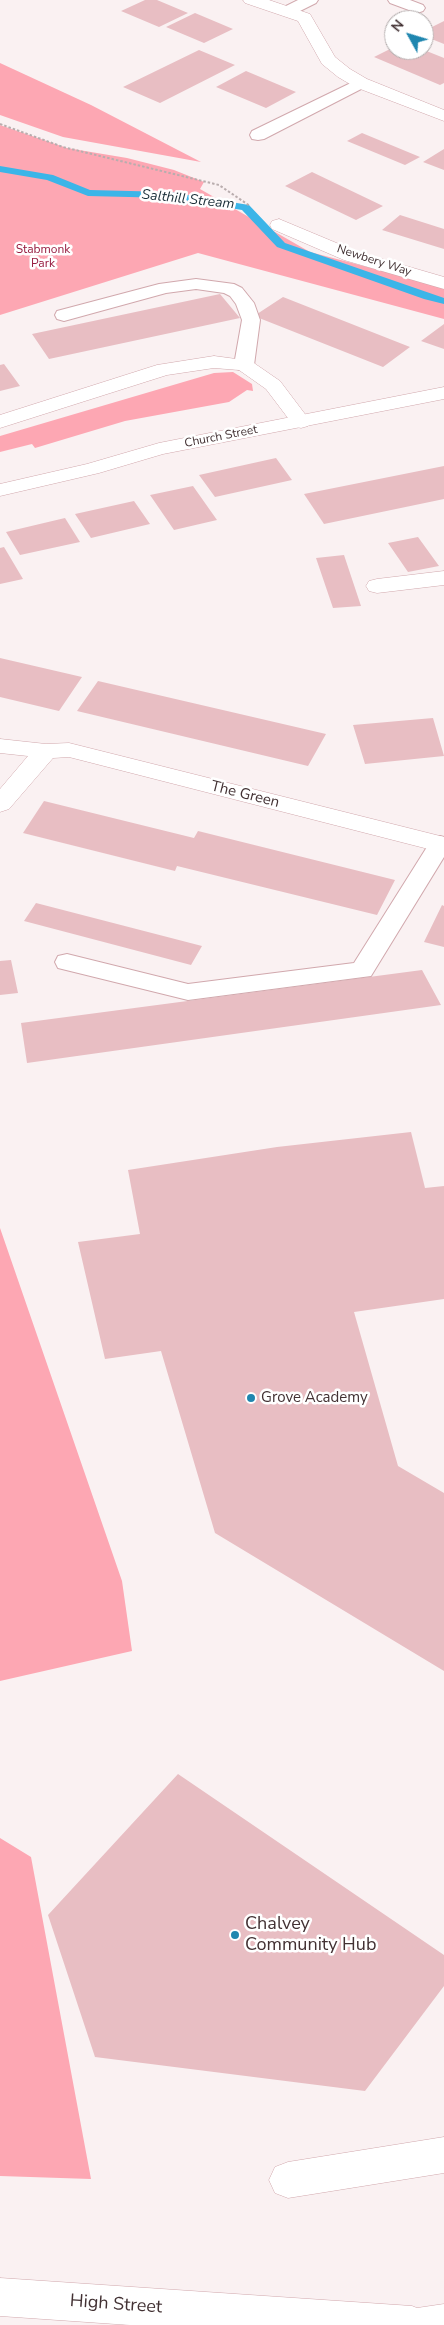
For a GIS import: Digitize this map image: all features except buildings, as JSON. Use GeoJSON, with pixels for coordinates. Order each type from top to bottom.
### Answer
{"type":"FeatureCollection","features":[{"type":"Feature","properties":{"kind":"street"},"geometry":{"type":"LineString","coordinates":[[251,0],[304,18],[328,60],[360,83],[444,116]]}},
{"type":"Feature","properties":{"kind":"street","name":"Newbery Way"},"geometry":{"type":"LineString","coordinates":[[278,225],[351,256],[444,283]]}},
{"type":"Feature","properties":{"kind":"street"},"geometry":{"type":"LineString","coordinates":[[0,422],[164,369],[214,362],[244,366],[274,385],[301,422]]}},
{"type":"Feature","properties":{"kind":"street","name":"Church Street"},"geometry":{"type":"LineString","coordinates":[[0,490],[92,469],[159,449],[444,393]]}},
{"type":"Feature","properties":{"kind":"street"},"geometry":{"type":"LineString","coordinates":[[377,586],[444,578]]}},
{"type":"Feature","properties":{"kind":"street","name":"The Green"},"geometry":{"type":"LineString","coordinates":[[0,746],[46,751],[69,750],[442,844]]}},
{"type":"Feature","properties":{"kind":"street"},"geometry":{"type":"LineString","coordinates":[[0,804],[46,751]]}},
{"type":"Feature","properties":{"kind":"street"},"geometry":{"type":"LineString","coordinates":[[288,2180],[444,2155]]}},
{"type":"Feature","properties":{"kind":"street","name":"High Street"},"geometry":{"type":"LineString","coordinates":[[0,2297],[412,2325]]}},
{"type":"Feature","properties":{"kind":"street"},"geometry":{"type":"LineString","coordinates":[[422,2325],[444,2323]]}},
{"type":"Feature","properties":{"kind":"lane"},"geometry":{"type":"LineString","coordinates":[[288,11],[310,0]]}},
{"type":"Feature","properties":{"kind":"lane"},"geometry":{"type":"LineString","coordinates":[[396,0],[417,8]]}},
{"type":"Feature","properties":{"kind":"lane"},"geometry":{"type":"LineString","coordinates":[[258,135],[360,83]]}},
{"type":"Feature","properties":{"kind":"lane"},"geometry":{"type":"LineString","coordinates":[[64,315],[165,288],[196,284],[228,288],[236,292],[246,303],[251,320],[244,366]]}},
{"type":"Feature","properties":{"kind":"lane"},"geometry":{"type":"LineString","coordinates":[[66,962],[188,992],[362,970],[442,844]]}},
{"type":"Feature","properties":{"kind":"path"},"geometry":{"type":"LineString","coordinates":[[0,124],[63,147],[219,185],[278,225]]}},
{"type":"Feature","properties":{"kind":"green space"},"geometry":{"type":"Polygon","coordinates":[[[0,63],[91,105],[201,162],[63,137],[0,115],[0,63]]]}},
{"type":"Feature","properties":{"kind":"green space","name":"Stabmonk Park"},"geometry":{"type":"Polygon","coordinates":[[[0,125],[67,148],[127,158],[174,170],[204,182],[200,189],[310,252],[444,287],[444,319],[198,253],[0,315],[0,125]]]}},
{"type":"Feature","properties":{"kind":"green space"},"geometry":{"type":"Polygon","coordinates":[[[233,372],[252,384],[253,391],[247,390],[229,402],[125,421],[35,448],[32,444],[0,452],[0,436],[214,373],[233,372]]]}},
{"type":"Feature","properties":{"kind":"green space"},"geometry":{"type":"Polygon","coordinates":[[[0,1228],[122,1581],[132,1651],[0,1681],[0,1228]]]}},
{"type":"Feature","properties":{"kind":"green space"},"geometry":{"type":"Polygon","coordinates":[[[0,1838],[31,1857],[91,2179],[0,2176],[0,1838]]]}},
{"type":"Feature","properties":{"kind":"waterway","name":"Salthill Stream"},"geometry":{"type":"LineString","coordinates":[[0,169],[49,177],[88,193],[170,195],[245,207],[281,245],[444,301]]}},
{"type":"Feature","properties":{"kind":"place","name":"Grove Academy"},"geometry":{"type":"Point","coordinates":[251,1398]}},
{"type":"Feature","properties":{"kind":"place","name":"Chalvey Community Hub"},"geometry":{"type":"Point","coordinates":[235,1935]}}]}
